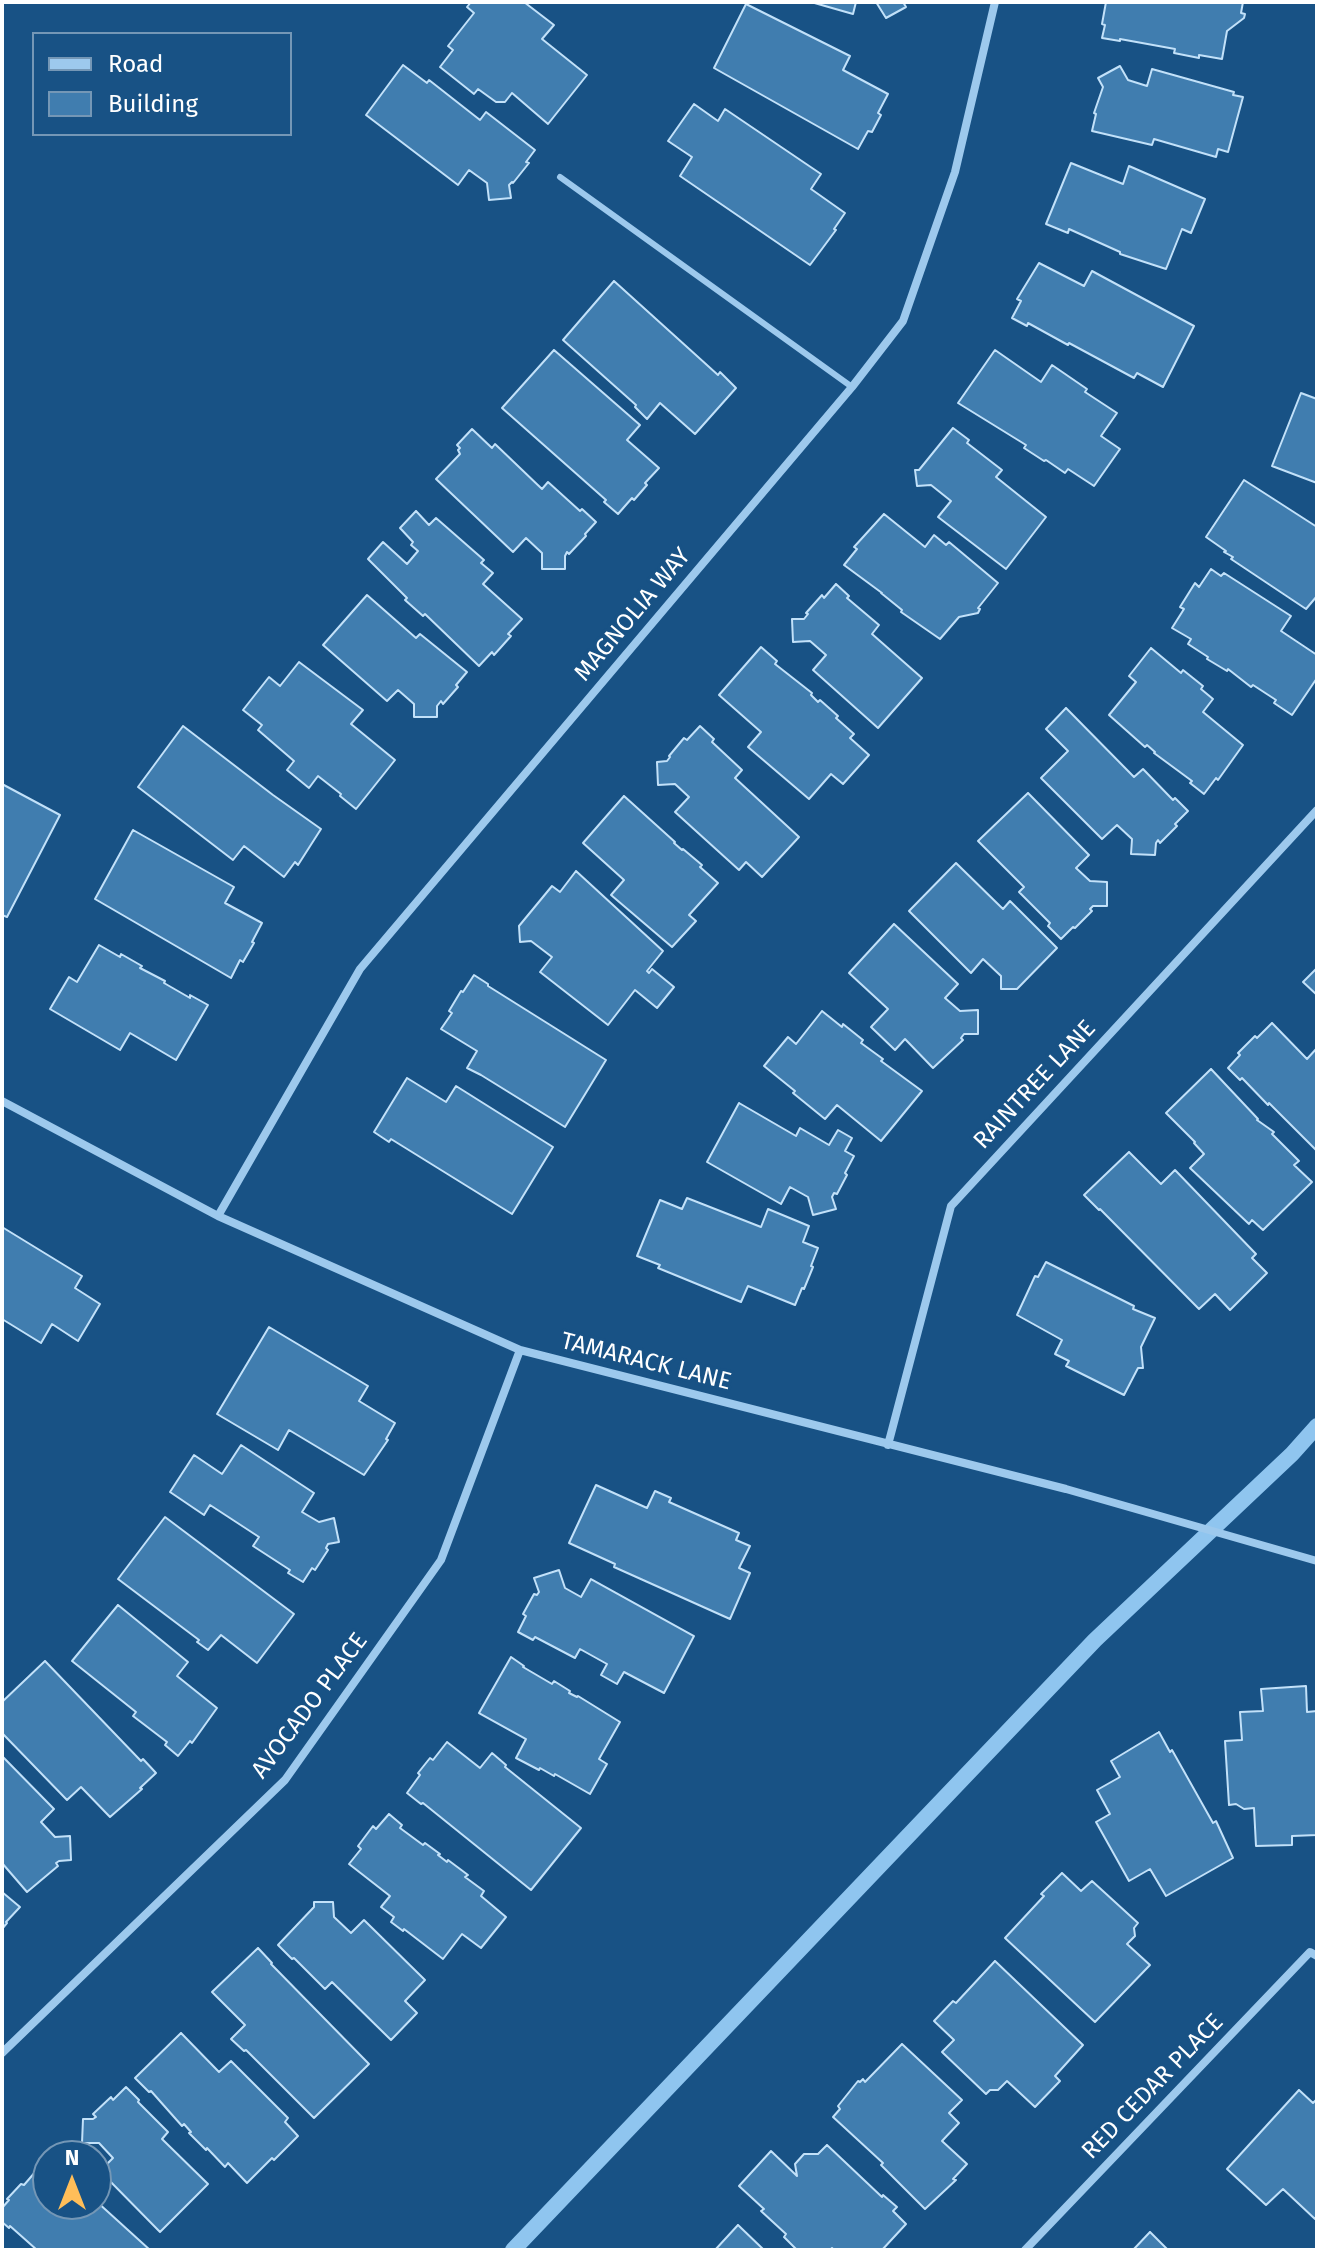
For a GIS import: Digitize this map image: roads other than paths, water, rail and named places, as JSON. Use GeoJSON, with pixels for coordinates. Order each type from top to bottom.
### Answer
{"type":"FeatureCollection","features":[{"type":"Feature","properties":{"kind":"street","name":"MAGNOLIA WAY"},"geometry":{"type":"LineString","coordinates":[[218,1216],[360,969],[852,387],[903,321],[955,172],[995,2]]}},
{"type":"Feature","properties":{"kind":"street","name":"RAINTREE LANE"},"geometry":{"type":"LineString","coordinates":[[888,1445],[951,1206],[1317,810]]}},
{"type":"Feature","properties":{"kind":"street","name":"TAMARACK LANE"},"geometry":{"type":"LineString","coordinates":[[2,1101],[218,1216],[520,1350],[1066,1489],[1317,1561]]}},
{"type":"Feature","properties":{"kind":"street","name":"AVOCADO PLACE"},"geometry":{"type":"LineString","coordinates":[[2,2053],[285,1780],[441,1560],[520,1350]]}},
{"type":"Feature","properties":{"kind":"street","name":"RED CEDAR PLACE"},"geometry":{"type":"LineString","coordinates":[[1025,2250],[1313,1954]]}},
{"type":"Feature","properties":{"kind":"lane"},"geometry":{"type":"LineString","coordinates":[[560,177],[852,387]]}},
{"type":"Feature","properties":{"kind":"waterway"},"geometry":{"type":"LineString","coordinates":[[513,2250],[1095,1640],[1292,1454],[1317,1426]]}}]}
